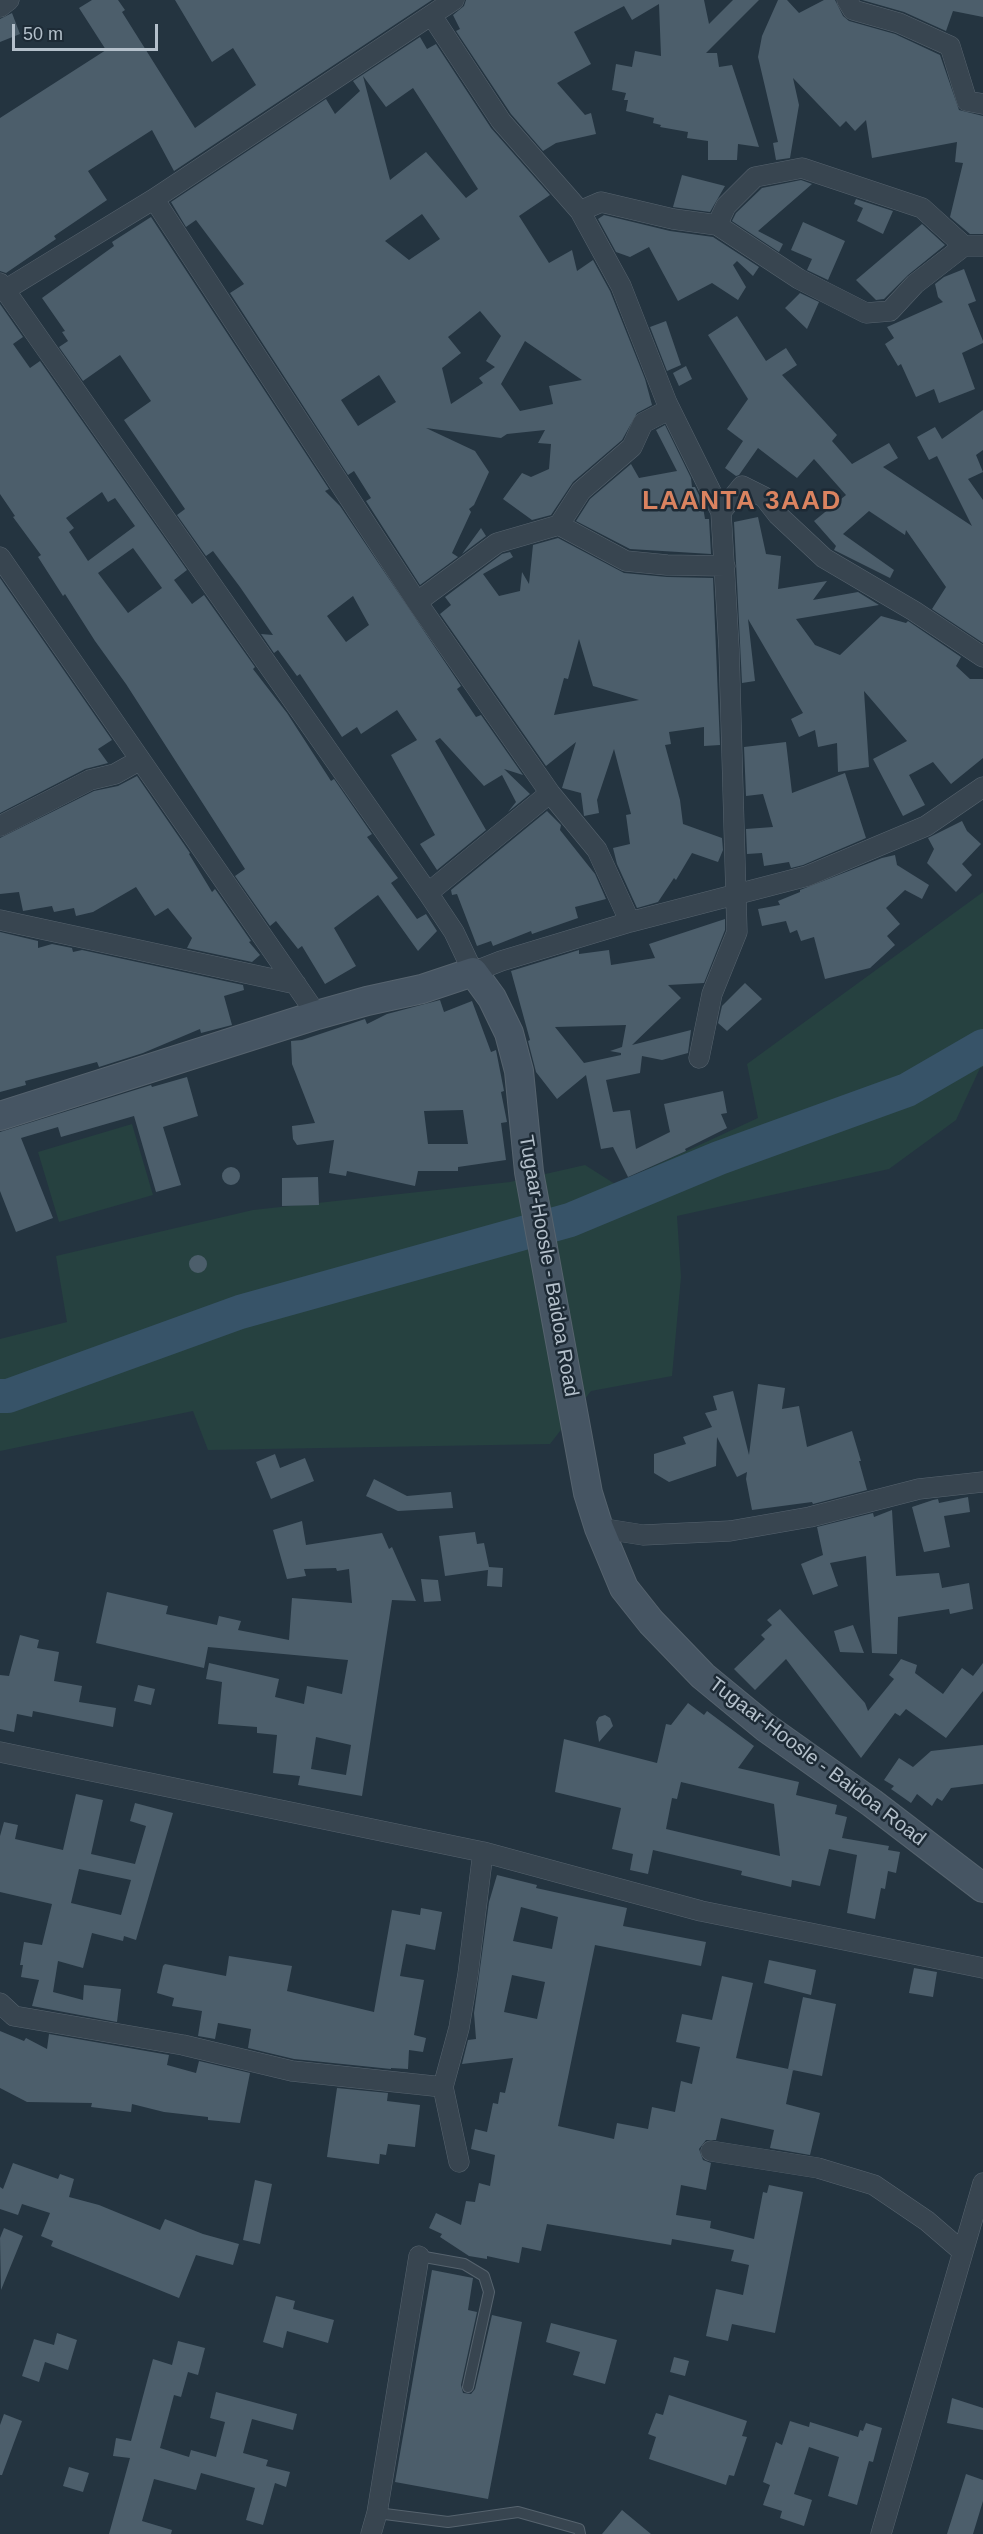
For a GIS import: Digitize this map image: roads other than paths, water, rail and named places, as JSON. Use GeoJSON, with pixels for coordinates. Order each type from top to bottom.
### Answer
{"type":"FeatureCollection","features":[{"type":"Feature","properties":{"kind":"main road"},"geometry":{"type":"LineString","coordinates":[[0,1116],[317,1015],[422,989],[473,972]]}},
{"type":"Feature","properties":{"kind":"main road","name":"Tugaar-Hoosle - Baidoa Road"},"geometry":{"type":"LineString","coordinates":[[473,972],[492,998],[509,1033],[519,1071],[529,1172],[588,1493],[599,1528],[624,1588],[651,1622],[703,1676],[765,1727],[872,1803],[983,1888]]}},
{"type":"Feature","properties":{"kind":"street"},"geometry":{"type":"LineString","coordinates":[[0,7],[9,0]]}},
{"type":"Feature","properties":{"kind":"street"},"geometry":{"type":"LineString","coordinates":[[454,0],[154,199],[3,286],[428,893],[454,932],[473,972],[630,921],[807,876],[926,826],[983,787]]}},
{"type":"Feature","properties":{"kind":"street"},"geometry":{"type":"LineString","coordinates":[[847,0],[853,10],[899,23],[950,46],[967,101],[983,104]]}},
{"type":"Feature","properties":{"kind":"street"},"geometry":{"type":"LineString","coordinates":[[432,16],[501,121],[580,211],[621,286],[670,409],[721,512],[737,932],[712,994],[699,1058]]}},
{"type":"Feature","properties":{"kind":"street"},"geometry":{"type":"LineString","coordinates":[[580,211],[601,202],[673,219],[717,225],[799,279],[866,313],[890,310],[915,284],[973,246],[922,208],[802,168],[754,177],[726,206],[717,225]]}},
{"type":"Feature","properties":{"kind":"street"},"geometry":{"type":"LineString","coordinates":[[154,199],[417,602],[550,793],[597,850],[630,921]]}},
{"type":"Feature","properties":{"kind":"street"},"geometry":{"type":"LineString","coordinates":[[417,602],[497,543],[559,525],[580,491],[632,447],[643,423],[670,409]]}},
{"type":"Feature","properties":{"kind":"street"},"geometry":{"type":"LineString","coordinates":[[721,512],[742,486],[764,497],[778,515],[824,558],[914,611],[983,657]]}},
{"type":"Feature","properties":{"kind":"street"},"geometry":{"type":"LineString","coordinates":[[559,525],[626,561],[668,565],[724,566]]}},
{"type":"Feature","properties":{"kind":"street"},"geometry":{"type":"LineString","coordinates":[[0,557],[317,1015]]}},
{"type":"Feature","properties":{"kind":"street"},"geometry":{"type":"LineString","coordinates":[[0,826],[90,780],[115,774],[140,760]]}},
{"type":"Feature","properties":{"kind":"street"},"geometry":{"type":"LineString","coordinates":[[428,893],[550,793]]}},
{"type":"Feature","properties":{"kind":"street"},"geometry":{"type":"LineString","coordinates":[[0,920],[296,984]]}},
{"type":"Feature","properties":{"kind":"street"},"geometry":{"type":"LineString","coordinates":[[599,1528],[643,1535],[730,1531],[810,1517],[919,1489],[983,1482]]}},
{"type":"Feature","properties":{"kind":"street"},"geometry":{"type":"LineString","coordinates":[[0,1752],[483,1852],[701,1911],[983,1968]]}},
{"type":"Feature","properties":{"kind":"street"},"geometry":{"type":"LineString","coordinates":[[459,2162],[443,2087],[461,2017],[483,1852]]}},
{"type":"Feature","properties":{"kind":"street"},"geometry":{"type":"LineString","coordinates":[[0,2003],[14,2016],[183,2045],[292,2071],[443,2087]]}},
{"type":"Feature","properties":{"kind":"street"},"geometry":{"type":"LineString","coordinates":[[711,2151],[818,2168],[874,2185],[927,2221],[963,2252]]}},
{"type":"Feature","properties":{"kind":"street"},"geometry":{"type":"LineString","coordinates":[[881,2534],[983,2183]]}},
{"type":"Feature","properties":{"kind":"street"},"geometry":{"type":"LineString","coordinates":[[371,2534],[377,2513],[419,2256]]}},
{"type":"Feature","properties":{"kind":"lane"},"geometry":{"type":"LineString","coordinates":[[419,2256],[464,2264],[484,2276],[489,2292],[468,2387]]}},
{"type":"Feature","properties":{"kind":"lane"},"geometry":{"type":"LineString","coordinates":[[377,2513],[448,2522],[518,2512],[579,2529],[580,2534]]}},
{"type":"Feature","properties":{"kind":"waterway"},"geometry":{"type":"LineString","coordinates":[[0,1396],[8,1396],[240,1312],[570,1220],[719,1158],[907,1090],[983,1046]]}},
{"type":"Feature","properties":{"kind":"district","name":"LAANTA 3AAD"},"geometry":{"type":"Point","coordinates":[742,502]}}]}
